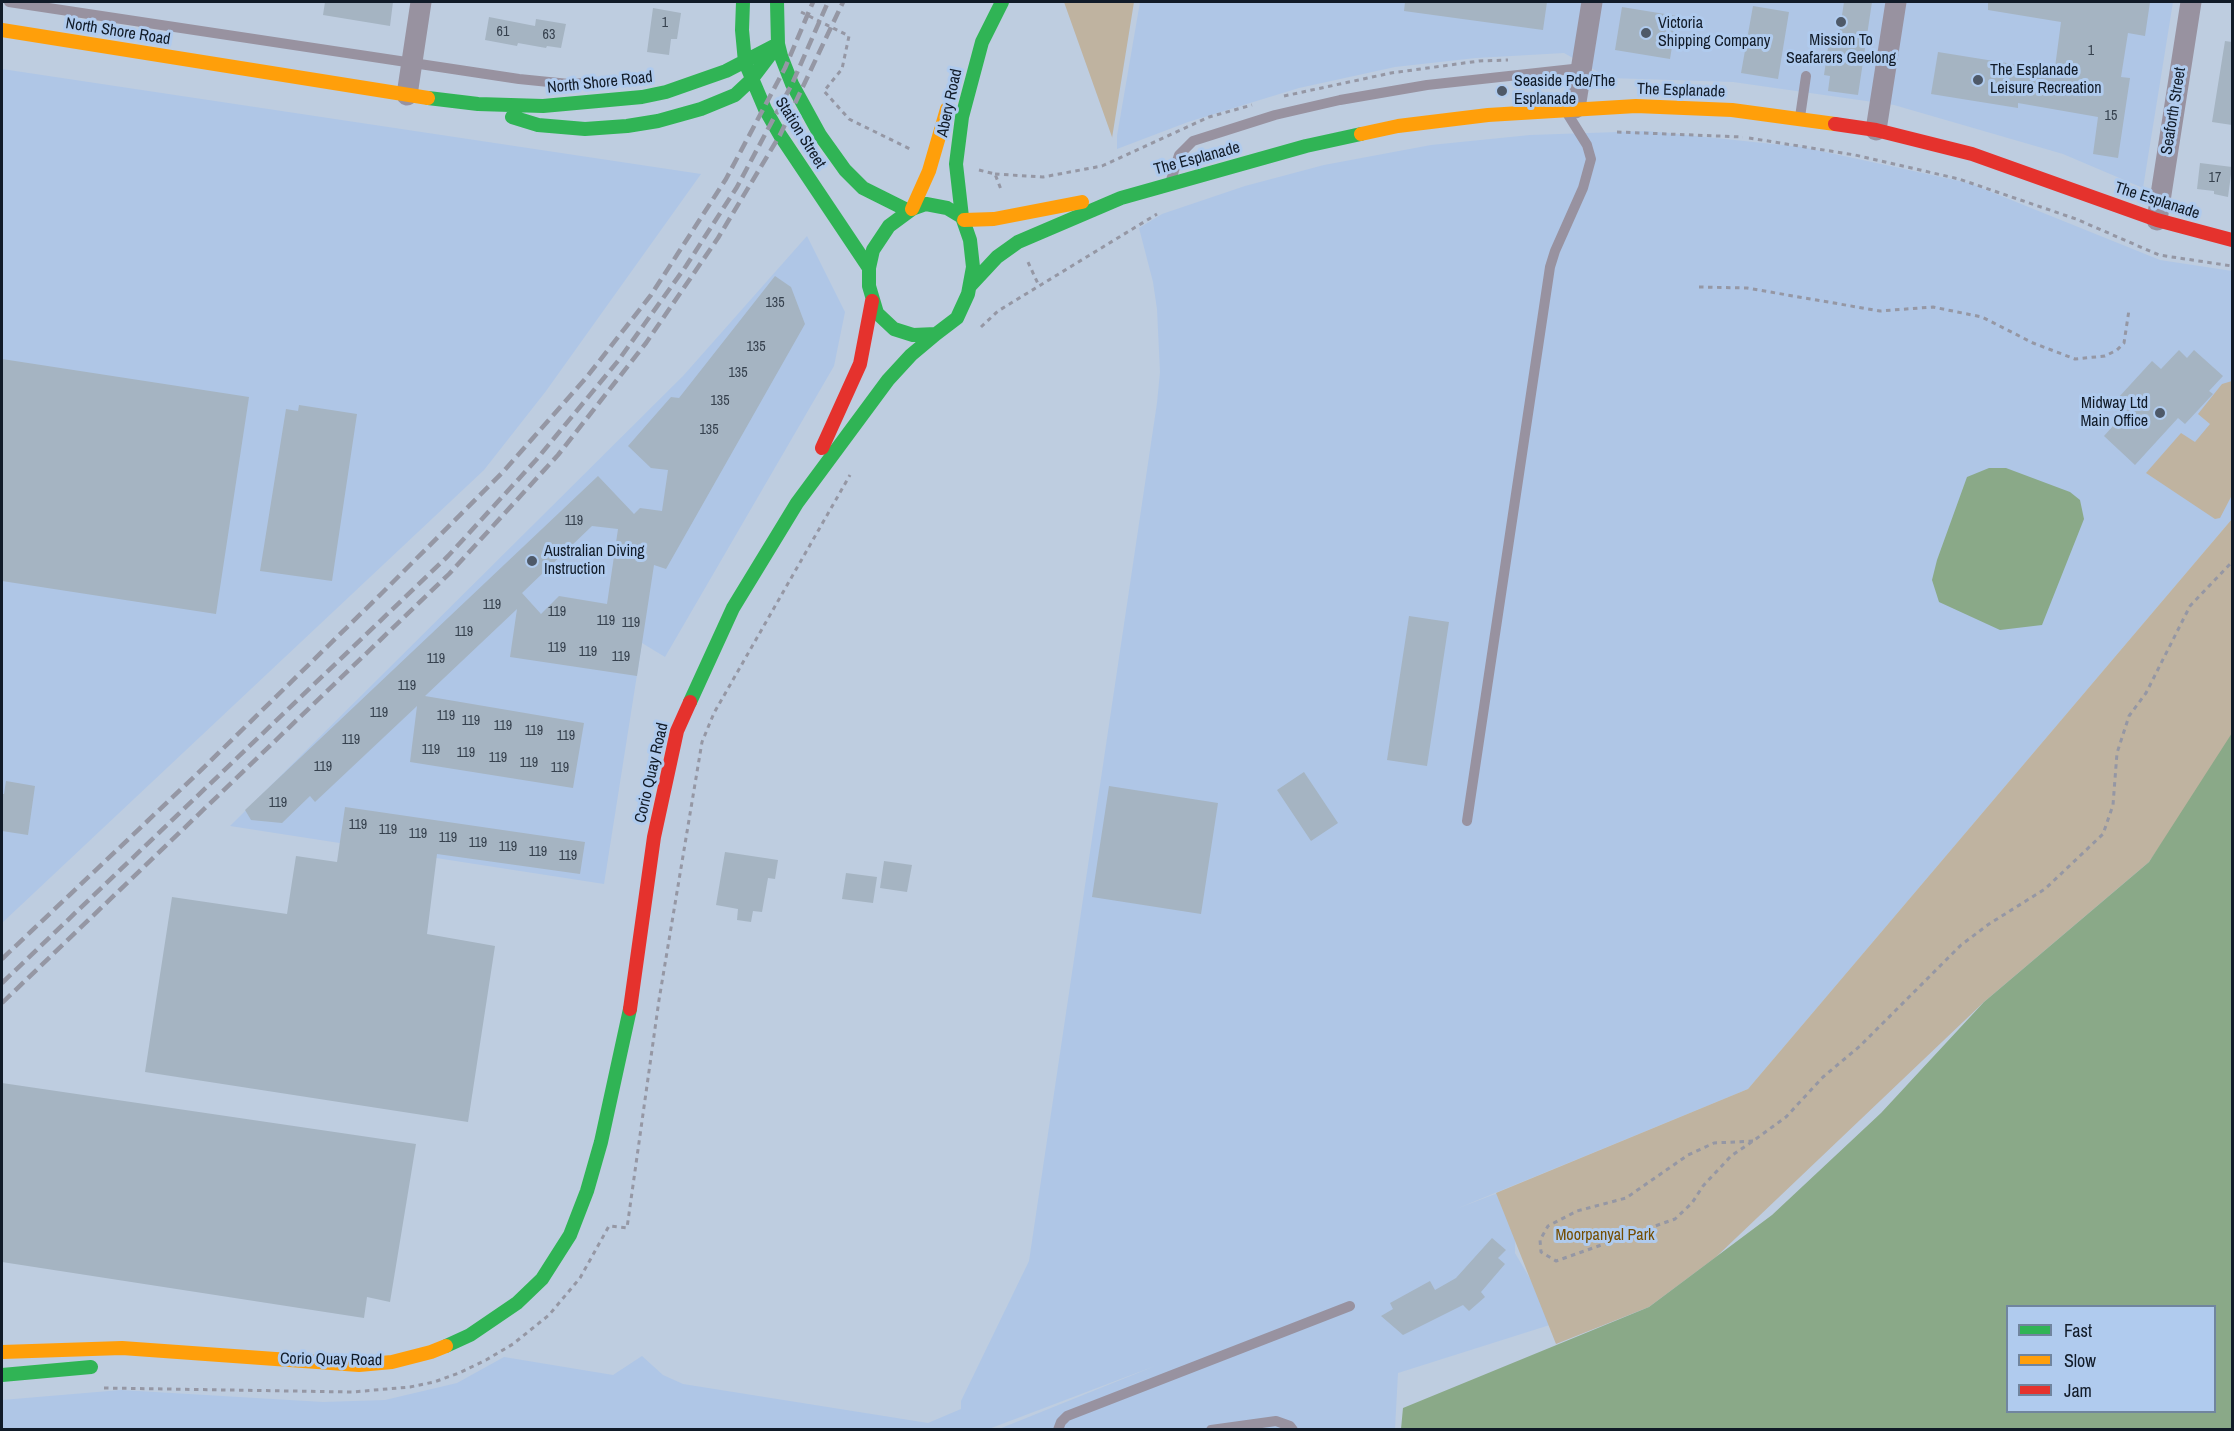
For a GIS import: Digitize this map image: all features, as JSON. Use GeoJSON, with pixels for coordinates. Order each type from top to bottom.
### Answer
{"type":"FeatureCollection","features":[{"type":"Feature","properties":{"kind":"main road","name":"Station Street"},"geometry":{"type":"LineString","coordinates":[[743,2],[742,30],[745,62],[751,80],[772,124],[869,268]]}},
{"type":"Feature","properties":{"kind":"main road","name":"Station Street"},"geometry":{"type":"LineString","coordinates":[[777,2],[778,44],[785,68],[820,135],[845,170],[863,188],[886,201],[910,210]]}},
{"type":"Feature","properties":{"kind":"main road","name":"Abery Road"},"geometry":{"type":"LineString","coordinates":[[963,219],[956,164],[960,126],[975,63],[1002,2]]}},
{"type":"Feature","properties":{"kind":"main road","name":"North Shore Road"},"geometry":{"type":"LineString","coordinates":[[2,30],[407,95],[478,104],[543,106],[642,97],[693,83],[745,62],[778,44]]}},
{"type":"Feature","properties":{"kind":"main road","name":"North Shore Road"},"geometry":{"type":"LineString","coordinates":[[478,104],[503,115],[538,125],[585,129],[658,121],[722,102],[735,95],[751,80],[778,44]]}},
{"type":"Feature","properties":{"kind":"main road","name":"Abery Road"},"geometry":{"type":"LineString","coordinates":[[910,210],[929,171],[952,92]]}},
{"type":"Feature","properties":{"kind":"main road","name":"The Esplanade"},"geometry":{"type":"LineString","coordinates":[[970,286],[997,257],[1018,242],[1121,198],[1170,183],[1306,146],[1398,126],[1569,108],[1672,107],[1732,110],[1876,130],[1972,154],[2157,220],[2232,240]]}},
{"type":"Feature","properties":{"kind":"main road","name":"The Esplanade"},"geometry":{"type":"LineString","coordinates":[[963,219],[1009,216],[1060,205],[1121,198]]}},
{"type":"Feature","properties":{"kind":"main road"},"geometry":{"type":"LineString","coordinates":[[926,204],[951,209],[963,219],[973,258],[970,286],[965,302],[957,318],[936,334],[913,335],[894,329],[879,316],[872,301],[869,286],[870,257],[877,242],[889,226],[910,210],[926,204]]}},
{"type":"Feature","properties":{"kind":"main road","name":"Corio Quay Road"},"geometry":{"type":"LineString","coordinates":[[797,503],[860,364],[872,301]]}},
{"type":"Feature","properties":{"kind":"main road","name":"Corio Quay Road"},"geometry":{"type":"LineString","coordinates":[[2,1352],[131,1348],[359,1365],[393,1362],[414,1358],[470,1335],[500,1316],[531,1290],[552,1266],[570,1235],[587,1191],[599,1150],[630,1007],[654,837],[677,731],[733,608],[797,503],[888,380],[911,355],[936,334]]}},
{"type":"Feature","properties":{"kind":"main road","name":"Corio Quay Road"},"geometry":{"type":"LineString","coordinates":[[614,1147],[627,1075],[630,1007]]}},
{"type":"Feature","properties":{"kind":"main road"},"geometry":{"type":"LineString","coordinates":[[2,1375],[104,1367]]}},
{"type":"Feature","properties":{"kind":"street"},"geometry":{"type":"LineString","coordinates":[[407,95],[421,2]]}},
{"type":"Feature","properties":{"kind":"street"},"geometry":{"type":"LineString","coordinates":[[1569,108],[1582,68],[1592,2]]}},
{"type":"Feature","properties":{"kind":"street"},"geometry":{"type":"LineString","coordinates":[[1876,130],[1896,2]]}},
{"type":"Feature","properties":{"kind":"street","name":"Seaforth Street"},"geometry":{"type":"LineString","coordinates":[[2157,220],[2191,2]]}},
{"type":"Feature","properties":{"kind":"lane","name":"North Shore Road"},"geometry":{"type":"LineString","coordinates":[[9,2],[519,79],[569,84],[612,81]]}},
{"type":"Feature","properties":{"kind":"lane"},"geometry":{"type":"LineString","coordinates":[[1170,183],[1179,155],[1193,141],[1275,115],[1340,100],[1427,85],[1582,68]]}},
{"type":"Feature","properties":{"kind":"lane"},"geometry":{"type":"LineString","coordinates":[[1800,118],[1806,76]]}},
{"type":"Feature","properties":{"kind":"lane"},"geometry":{"type":"LineString","coordinates":[[1467,821],[1550,267],[1554,251],[1583,188],[1591,159],[1587,145],[1569,108]]}},
{"type":"Feature","properties":{"kind":"lane"},"geometry":{"type":"LineString","coordinates":[[1058,1430],[1060,1422],[1067,1416],[1350,1306]]}},
{"type":"Feature","properties":{"kind":"lane"},"geometry":{"type":"LineString","coordinates":[[1211,1430],[1276,1421],[1290,1426],[1293,1430]]}},
{"type":"Feature","properties":{"kind":"path"},"geometry":{"type":"LineString","coordinates":[[792,9],[808,14],[849,36],[842,69],[824,91],[836,105],[849,119],[919,153]]}},
{"type":"Feature","properties":{"kind":"path"},"geometry":{"type":"LineString","coordinates":[[1612,132],[1743,137],[1855,155],[1959,179],[2076,219],[2159,255],[2232,266]]}},
{"type":"Feature","properties":{"kind":"path"},"geometry":{"type":"LineString","coordinates":[[974,169],[996,174],[1002,192]]}},
{"type":"Feature","properties":{"kind":"path"},"geometry":{"type":"LineString","coordinates":[[973,333],[998,311],[1161,211]]}},
{"type":"Feature","properties":{"kind":"path"},"geometry":{"type":"LineString","coordinates":[[1026,259],[1039,286]]}},
{"type":"Feature","properties":{"kind":"path"},"geometry":{"type":"LineString","coordinates":[[1699,286],[1747,288],[1880,311],[1933,307],[1982,317],[2033,344],[2075,359],[2111,355],[2124,344],[2129,310]]}},
{"type":"Feature","properties":{"kind":"path"},"geometry":{"type":"LineString","coordinates":[[102,1389],[352,1392],[410,1387],[434,1382],[459,1373],[513,1344],[549,1315],[580,1278],[609,1226],[627,1228],[659,1000],[702,742],[714,713],[852,471]]}},
{"type":"Feature","properties":{"kind":"path"},"geometry":{"type":"LineString","coordinates":[[1754,1142],[1714,1143],[1688,1155],[1626,1198],[1577,1211],[1548,1226],[1540,1240],[1541,1252],[1556,1261],[1675,1219],[1692,1203],[1703,1186],[1731,1156],[1754,1142],[1786,1117],[1823,1077],[1860,1046],[1961,945],[1989,924],[2045,889],[2103,834],[2113,806],[2117,753],[2129,716],[2146,693],[2190,606],[2232,562]]}},
{"type":"Feature","properties":{"kind":"shaded area"},"geometry":{"type":"Polygon","coordinates":[[[1140,2],[2173,2],[2143,188],[2063,154],[1894,105],[1733,82],[1609,78],[1564,53],[1476,58],[1395,67],[1299,88],[1188,122],[1117,149],[1117,136],[1140,2]]]}},
{"type":"Feature","properties":{"kind":"shaded area"},"geometry":{"type":"Polygon","coordinates":[[[2,69],[701,174],[546,391],[484,470],[2,923],[2,69]]]}},
{"type":"Feature","properties":{"kind":"shaded area"},"geometry":{"type":"Polygon","coordinates":[[[1647,131],[1802,147],[1969,183],[2160,260],[2232,271],[2232,519],[1748,1089],[1456,1209],[1516,1186],[1515,1253],[1556,1323],[1398,1373],[1395,1429],[999,1429],[1155,1366],[986,1430],[2,1430],[2,1400],[121,1390],[323,1402],[385,1400],[457,1383],[504,1357],[613,1375],[642,1356],[663,1375],[683,1384],[928,1423],[961,1409],[961,1401],[1029,1261],[1157,403],[1160,372],[1157,309],[1153,282],[1139,228],[1162,214],[1245,186],[1324,165],[1431,145],[1530,135],[1647,131]]]}},
{"type":"Feature","properties":{"kind":"shaded area"},"geometry":{"type":"Polygon","coordinates":[[[807,236],[845,312],[834,366],[665,657],[642,643],[604,884],[230,826],[683,376],[807,236]]]}},
{"type":"Feature","properties":{"kind":"shaded area"},"geometry":{"type":"Polygon","coordinates":[[[1989,468],[2006,468],[2070,492],[2080,500],[2084,519],[2042,625],[2000,630],[1939,602],[1932,580],[1967,477],[1989,468]]]}},
{"type":"Feature","properties":{"kind":"shaded area"},"geometry":{"type":"Polygon","coordinates":[[[2232,733],[2232,1429],[1401,1429],[1403,1408],[1649,1307],[1772,1215],[1881,1113],[1984,1002],[2149,862],[2232,733]]]}},
{"type":"Feature","properties":{"kind":"green space"},"geometry":{"type":"Polygon","coordinates":[[[1064,2],[1134,2],[1112,138],[1112,137],[1064,2]]]}},
{"type":"Feature","properties":{"kind":"green space"},"geometry":{"type":"Polygon","coordinates":[[[2232,381],[2232,495],[2220,518],[2215,519],[2146,473],[2181,433],[2195,442],[2210,424],[2198,414],[2222,384],[2232,381]]]}},
{"type":"Feature","properties":{"kind":"green space","name":"Moorpanyal Park"},"geometry":{"type":"Polygon","coordinates":[[[2232,519],[2232,741],[2149,862],[1984,1002],[1716,1257],[1649,1307],[1556,1344],[1496,1193],[1748,1089],[2232,519]]]}},
{"type":"Feature","properties":{"kind":"building"},"geometry":{"type":"Polygon","coordinates":[[[325,2],[393,2],[390,26],[323,15],[325,2]]]}},
{"type":"Feature","properties":{"kind":"building"},"geometry":{"type":"Polygon","coordinates":[[[1405,2],[1547,2],[1543,30],[1404,11],[1405,2]]]}},
{"type":"Feature","properties":{"kind":"building"},"geometry":{"type":"Polygon","coordinates":[[[1844,2],[1872,2],[1858,95],[1828,91],[1830,76],[1824,75],[1829,41],[1838,42],[1844,2]]]}},
{"type":"Feature","properties":{"kind":"building"},"geometry":{"type":"Polygon","coordinates":[[[1988,2],[2150,2],[2145,36],[2128,33],[2121,77],[2130,78],[2118,158],[2093,154],[2098,117],[2018,103],[2018,108],[1931,94],[1938,52],[2025,66],[2024,70],[2054,75],[2061,22],[1988,10],[1988,2]]]}},
{"type":"Feature","properties":{"kind":"building"},"geometry":{"type":"Polygon","coordinates":[[[1753,6],[1789,12],[1778,79],[1741,73],[1753,6]]]}},
{"type":"Feature","properties":{"kind":"building","name":"Victoria Shipping Company"},"geometry":{"type":"Polygon","coordinates":[[[1622,7],[1677,16],[1670,59],[1615,50],[1622,7]]]}},
{"type":"Feature","properties":{"kind":"building"},"geometry":{"type":"Polygon","coordinates":[[[653,8],[681,13],[677,39],[671,39],[669,55],[647,52],[653,8]]]}},
{"type":"Feature","properties":{"kind":"building"},"geometry":{"type":"Polygon","coordinates":[[[489,17],[535,26],[536,19],[566,24],[561,48],[518,43],[517,46],[485,40],[489,17]]]}},
{"type":"Feature","properties":{"kind":"building"},"geometry":{"type":"Polygon","coordinates":[[[2225,41],[2232,42],[2232,125],[2212,122],[2225,41]]]}},
{"type":"Feature","properties":{"kind":"building"},"geometry":{"type":"Polygon","coordinates":[[[2200,163],[2232,167],[2228,197],[2214,194],[2214,191],[2197,189],[2200,163]]]}},
{"type":"Feature","properties":{"kind":"building"},"geometry":{"type":"Polygon","coordinates":[[[775,276],[791,287],[805,324],[666,569],[654,565],[637,676],[510,657],[517,609],[425,696],[584,723],[573,788],[410,762],[417,706],[315,802],[310,796],[282,823],[251,820],[245,810],[598,476],[634,514],[640,508],[662,511],[668,470],[651,468],[628,446],[671,397],[679,398],[775,276]],[[592,526],[522,593],[541,614],[559,596],[607,604],[618,529],[592,526]]]}},
{"type":"Feature","properties":{"kind":"building","name":"Midway Ltd Main Office"},"geometry":{"type":"Polygon","coordinates":[[[2179,350],[2187,358],[2194,350],[2223,376],[2209,391],[2213,394],[2185,424],[2178,418],[2135,465],[2104,436],[2130,407],[2119,397],[2152,361],[2161,369],[2179,350]]]}},
{"type":"Feature","properties":{"kind":"building"},"geometry":{"type":"Polygon","coordinates":[[[2,359],[249,397],[216,614],[2,581],[2,359]]]}},
{"type":"Feature","properties":{"kind":"building"},"geometry":{"type":"Polygon","coordinates":[[[299,405],[357,414],[332,581],[260,571],[286,409],[298,411],[299,405]]]}},
{"type":"Feature","properties":{"kind":"building"},"geometry":{"type":"Polygon","coordinates":[[[1409,616],[1449,622],[1427,766],[1387,760],[1409,616]]]}},
{"type":"Feature","properties":{"kind":"building"},"geometry":{"type":"Polygon","coordinates":[[[1304,772],[1338,823],[1311,841],[1277,790],[1304,772]]]}},
{"type":"Feature","properties":{"kind":"building"},"geometry":{"type":"Polygon","coordinates":[[[6,781],[35,786],[28,835],[2,831],[2,794],[4,794],[6,781]]]}},
{"type":"Feature","properties":{"kind":"building"},"geometry":{"type":"Polygon","coordinates":[[[1109,786],[1218,803],[1201,914],[1092,897],[1109,786]]]}},
{"type":"Feature","properties":{"kind":"building"},"geometry":{"type":"Polygon","coordinates":[[[345,807],[585,842],[580,874],[437,854],[427,934],[495,946],[468,1122],[145,1072],[172,897],[287,914],[296,856],[337,862],[345,807]]]}},
{"type":"Feature","properties":{"kind":"building"},"geometry":{"type":"Polygon","coordinates":[[[725,852],[778,860],[775,879],[768,878],[762,912],[753,911],[751,922],[737,920],[738,909],[716,905],[725,852]]]}},
{"type":"Feature","properties":{"kind":"building"},"geometry":{"type":"Polygon","coordinates":[[[884,861],[912,865],[907,892],[880,888],[884,861]]]}},
{"type":"Feature","properties":{"kind":"building"},"geometry":{"type":"Polygon","coordinates":[[[846,873],[877,877],[873,903],[842,899],[846,873]]]}},
{"type":"Feature","properties":{"kind":"building"},"geometry":{"type":"Polygon","coordinates":[[[2,1083],[416,1144],[390,1302],[367,1297],[364,1318],[2,1262],[2,1083]]]}},
{"type":"Feature","properties":{"kind":"building"},"geometry":{"type":"Polygon","coordinates":[[[1492,1238],[1506,1250],[1498,1258],[1505,1264],[1481,1292],[1485,1297],[1469,1311],[1463,1305],[1403,1335],[1381,1316],[1393,1309],[1390,1303],[1430,1281],[1435,1290],[1456,1278],[1492,1238]]]}},
{"type":"Feature","properties":{"kind":"railway"},"geometry":{"type":"LineString","coordinates":[[2,959],[196,775],[381,594],[503,472],[586,378],[651,295],[726,179],[785,68],[813,2]]}},
{"type":"Feature","properties":{"kind":"railway"},"geometry":{"type":"LineString","coordinates":[[2,983],[448,556],[536,460],[618,361],[686,266],[737,187],[792,84],[828,2]]}},
{"type":"Feature","properties":{"kind":"railway"},"geometry":{"type":"LineString","coordinates":[[2,1003],[449,574],[558,455],[646,343],[718,238],[780,135],[843,2]]}},
{"type":"Feature","properties":{"kind":"traffic: fast"},"geometry":{"type":"LineString","coordinates":[[743,2],[742,30],[745,62],[765,109],[869,268]]}},
{"type":"Feature","properties":{"kind":"traffic: fast"},"geometry":{"type":"LineString","coordinates":[[777,2],[778,44],[781,56],[792,84],[820,135],[845,170],[863,188],[909,211]]}},
{"type":"Feature","properties":{"kind":"traffic: fast"},"geometry":{"type":"LineString","coordinates":[[962,217],[956,164],[962,117],[982,42],[1002,2]]}},
{"type":"Feature","properties":{"kind":"traffic: fast"},"geometry":{"type":"LineString","coordinates":[[428,98],[478,104],[543,106],[642,97],[666,92],[726,71],[778,44]]}},
{"type":"Feature","properties":{"kind":"traffic: fast"},"geometry":{"type":"LineString","coordinates":[[512,117],[538,125],[585,129],[658,121],[701,109],[735,95],[751,80],[773,51]]}},
{"type":"Feature","properties":{"kind":"traffic: fast"},"geometry":{"type":"LineString","coordinates":[[970,286],[997,257],[1018,242],[1121,198],[1306,146],[1361,134]]}},
{"type":"Feature","properties":{"kind":"traffic: fast"},"geometry":{"type":"LineString","coordinates":[[926,204],[947,208],[962,217],[970,240],[973,267],[968,294],[957,318],[936,334],[913,335],[894,329],[877,313],[869,286],[869,268],[873,250],[889,226],[912,209],[926,204]]}},
{"type":"Feature","properties":{"kind":"traffic: fast"},"geometry":{"type":"LineString","coordinates":[[690,702],[733,608],[797,503],[888,380],[911,355],[936,334]]}},
{"type":"Feature","properties":{"kind":"traffic: fast"},"geometry":{"type":"LineString","coordinates":[[446,1346],[470,1335],[517,1303],[542,1279],[570,1235],[587,1191],[601,1142],[630,1009]]}},
{"type":"Feature","properties":{"kind":"traffic: fast"},"geometry":{"type":"LineString","coordinates":[[2,1375],[91,1367]]}},
{"type":"Feature","properties":{"kind":"traffic: slow"},"geometry":{"type":"LineString","coordinates":[[2,30],[428,98]]}},
{"type":"Feature","properties":{"kind":"traffic: slow"},"geometry":{"type":"LineString","coordinates":[[1361,134],[1398,126],[1488,115],[1636,106],[1732,110],[1835,124]]}},
{"type":"Feature","properties":{"kind":"traffic: slow"},"geometry":{"type":"LineString","coordinates":[[912,209],[929,171],[947,109]]}},
{"type":"Feature","properties":{"kind":"traffic: slow"},"geometry":{"type":"LineString","coordinates":[[964,220],[994,219],[1082,202]]}},
{"type":"Feature","properties":{"kind":"traffic: slow"},"geometry":{"type":"LineString","coordinates":[[2,1352],[122,1348],[359,1365],[392,1362],[446,1346]]}},
{"type":"Feature","properties":{"kind":"traffic: jam"},"geometry":{"type":"LineString","coordinates":[[1835,124],[1876,130],[1972,154],[2157,220],[2232,240]]}},
{"type":"Feature","properties":{"kind":"traffic: jam"},"geometry":{"type":"LineString","coordinates":[[822,448],[860,364],[872,301]]}},
{"type":"Feature","properties":{"kind":"traffic: jam"},"geometry":{"type":"LineString","coordinates":[[630,1009],[654,837],[677,731],[690,702]]}},
{"type":"Feature","properties":{"kind":"place","name":"Mission To Seafarers Geelong"},"geometry":{"type":"Point","coordinates":[1841,22]}},
{"type":"Feature","properties":{"kind":"place","name":"Victoria Shipping Company"},"geometry":{"type":"Point","coordinates":[1646,33]}},
{"type":"Feature","properties":{"kind":"place","name":"The Esplanade Leisure Recreation"},"geometry":{"type":"Point","coordinates":[1978,80]}},
{"type":"Feature","properties":{"kind":"place","name":"Seaside Pde/The Esplanade"},"geometry":{"type":"Point","coordinates":[1502,91]}},
{"type":"Feature","properties":{"kind":"place","name":"Midway Ltd Main Office"},"geometry":{"type":"Point","coordinates":[2160,413]}},
{"type":"Feature","properties":{"kind":"place","name":"Australian Diving Instruction"},"geometry":{"type":"Point","coordinates":[532,561]}}]}
